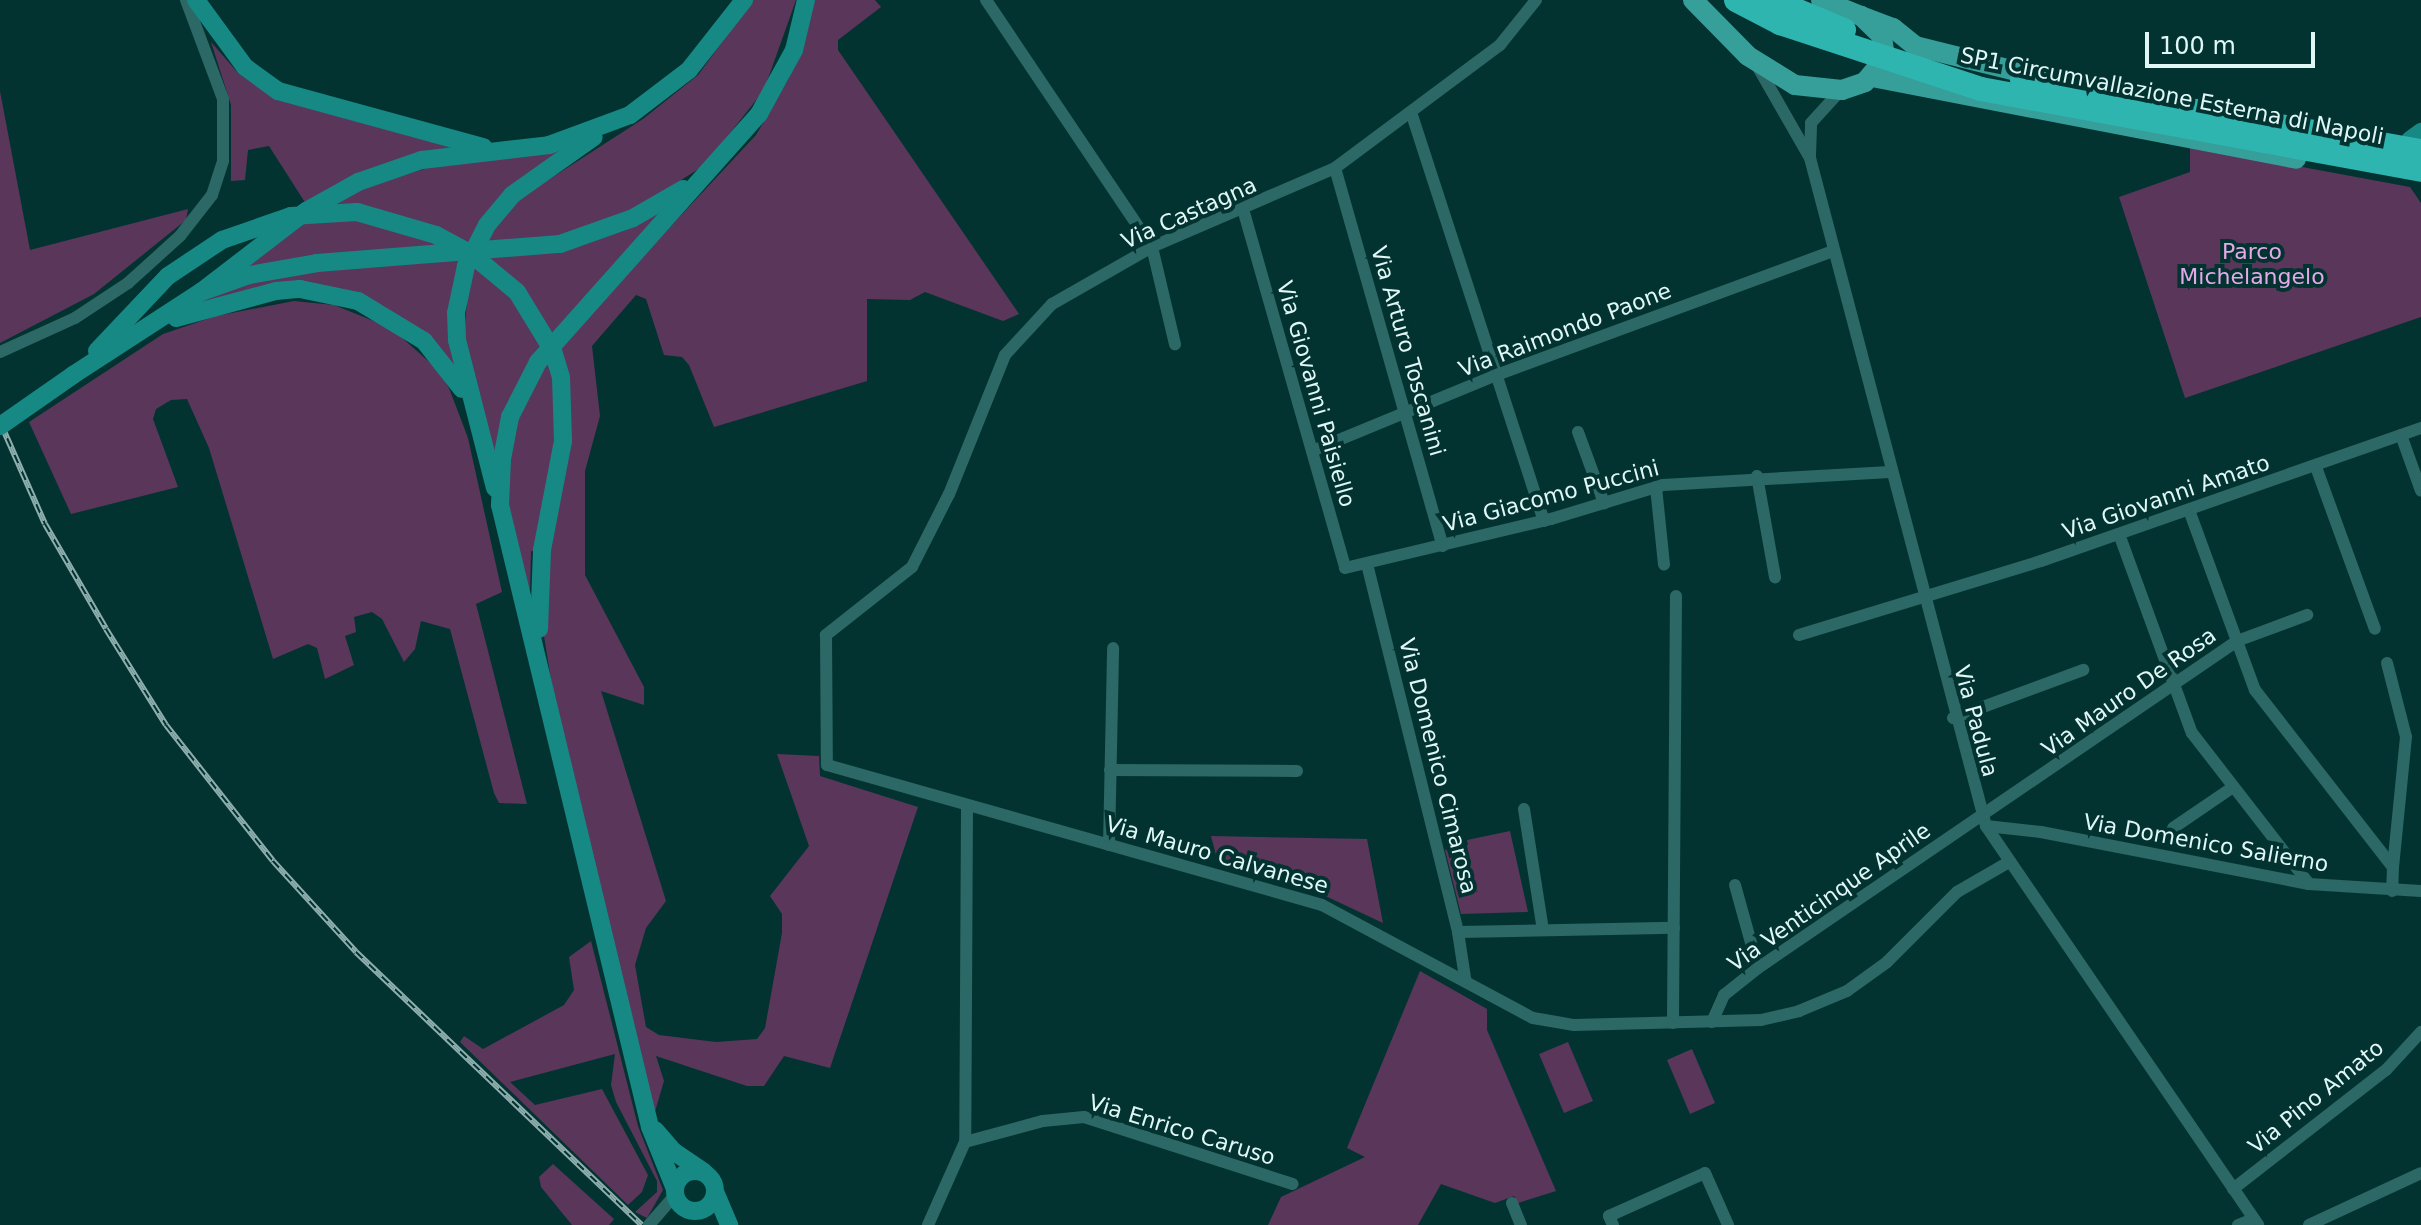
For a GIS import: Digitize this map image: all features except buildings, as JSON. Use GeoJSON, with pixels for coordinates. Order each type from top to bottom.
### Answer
{"type":"FeatureCollection","features":[{"type":"Feature","properties":{"kind":"highway","name":"SP1 Circumvallazione Esterna di Napoli"},"geometry":{"type":"LineString","coordinates":[[1736,0],[1780,23],[1981,89],[2421,170]]}},
{"type":"Feature","properties":{"kind":"highway","name":"SP1 Circumvallazione Esterna di Napoli"},"geometry":{"type":"LineString","coordinates":[[1772,0],[1887,47],[1984,74],[2419,143]]}},
{"type":"Feature","properties":{"kind":"main road"},"geometry":{"type":"LineString","coordinates":[[196,0],[245,67],[278,91],[331,110],[493,150]]}},
{"type":"Feature","properties":{"kind":"main road"},"geometry":{"type":"LineString","coordinates":[[705,1225],[680,1200],[645,1110],[545,691],[534,623],[472,408],[456,313],[466,266],[479,238],[512,195],[689,70],[744,0]]}},
{"type":"Feature","properties":{"kind":"main road"},"geometry":{"type":"LineString","coordinates":[[500,505],[505,445],[523,385],[710,168],[744,134],[772,93],[794,50],[806,0]]}},
{"type":"Feature","properties":{"kind":"main road"},"geometry":{"type":"LineString","coordinates":[[1693,0],[1748,56],[1795,85],[1842,90],[1872,77],[1880,68],[1886,44],[1861,16]]}},
{"type":"Feature","properties":{"kind":"main road"},"geometry":{"type":"LineString","coordinates":[[1821,0],[1893,28],[1915,46],[2017,73],[2419,143],[2421,178],[2126,130],[1872,77]]}},
{"type":"Feature","properties":{"kind":"main road"},"geometry":{"type":"LineString","coordinates":[[0,426],[201,292],[337,192],[380,173],[422,160],[549,145],[610,126]]}},
{"type":"Feature","properties":{"kind":"main road"},"geometry":{"type":"LineString","coordinates":[[201,292],[249,275],[317,263],[560,244],[644,212],[710,168]]}},
{"type":"Feature","properties":{"kind":"main road"},"geometry":{"type":"LineString","coordinates":[[73,375],[168,276],[222,240],[259,224],[319,212],[357,212],[399,221],[436,235],[494,271],[535,317],[553,351],[561,377],[563,441],[542,550],[534,623]]}},
{"type":"Feature","properties":{"kind":"main road"},"geometry":{"type":"LineString","coordinates":[[147,329],[204,307],[276,291],[325,293],[384,313],[443,361],[472,408]]}},
{"type":"Feature","properties":{"kind":"main road"},"geometry":{"type":"LineString","coordinates":[[645,1110],[664,1142],[714,1181],[729,1225]]}},
{"type":"Feature","properties":{"kind":"main road"},"geometry":{"type":"LineString","coordinates":[[680,1200],[685,1173],[704,1172]]}},
{"type":"Feature","properties":{"kind":"main road"},"geometry":{"type":"LineString","coordinates":[[680,1200],[705,1208],[716,1194]]}},
{"type":"Feature","properties":{"kind":"street"},"geometry":{"type":"LineString","coordinates":[[0,352],[75,318],[128,283],[180,236],[212,195],[224,150],[223,99],[186,0]]}},
{"type":"Feature","properties":{"kind":"street"},"geometry":{"type":"LineString","coordinates":[[986,0],[1152,247],[1175,344]]}},
{"type":"Feature","properties":{"kind":"street","name":"Via Castagna"},"geometry":{"type":"LineString","coordinates":[[827,765],[826,635],[912,567],[949,494],[1005,355],[1052,304],[1152,247],[1335,168],[1500,45],[1536,0]]}},
{"type":"Feature","properties":{"kind":"street","name":"Via Padula"},"geometry":{"type":"LineString","coordinates":[[1748,56],[1772,85],[1810,158],[1953,718],[1984,822],[2256,1222]]}},
{"type":"Feature","properties":{"kind":"street","name":"Via Padula"},"geometry":{"type":"LineString","coordinates":[[1810,158],[1811,123],[1842,90]]}},
{"type":"Feature","properties":{"kind":"street"},"geometry":{"type":"LineString","coordinates":[[1411,112],[1499,374],[1544,521]]}},
{"type":"Feature","properties":{"kind":"street","name":"Via Arturo Toscanini"},"geometry":{"type":"LineString","coordinates":[[1335,168],[1443,546]]}},
{"type":"Feature","properties":{"kind":"street","name":"Via Giovanni Paisiello"},"geometry":{"type":"LineString","coordinates":[[1243,209],[1345,568],[1367,564]]}},
{"type":"Feature","properties":{"kind":"street","name":"Via Raimondo Paone"},"geometry":{"type":"LineString","coordinates":[[1312,451],[1499,374],[1834,251]]}},
{"type":"Feature","properties":{"kind":"street","name":"Via Giovanni Amato"},"geometry":{"type":"LineString","coordinates":[[1799,635],[1923,600],[2316,467],[2421,428]]}},
{"type":"Feature","properties":{"kind":"street"},"geometry":{"type":"LineString","coordinates":[[1578,432],[1604,503]]}},
{"type":"Feature","properties":{"kind":"street"},"geometry":{"type":"LineString","coordinates":[[2401,435],[2421,491]]}},
{"type":"Feature","properties":{"kind":"street"},"geometry":{"type":"LineString","coordinates":[[2316,467],[2375,629]]}},
{"type":"Feature","properties":{"kind":"street","name":"Via Giacomo Puccini"},"geometry":{"type":"LineString","coordinates":[[1367,564],[1544,521],[1656,487],[1757,476],[1890,472]]}},
{"type":"Feature","properties":{"kind":"street"},"geometry":{"type":"LineString","coordinates":[[1757,476],[1775,577]]}},
{"type":"Feature","properties":{"kind":"street"},"geometry":{"type":"LineString","coordinates":[[1656,487],[1664,565]]}},
{"type":"Feature","properties":{"kind":"street"},"geometry":{"type":"LineString","coordinates":[[2189,510],[2255,690],[2393,867]]}},
{"type":"Feature","properties":{"kind":"street"},"geometry":{"type":"LineString","coordinates":[[2119,534],[2192,733],[2309,884]]}},
{"type":"Feature","properties":{"kind":"street","name":"Via Domenico Cimarosa"},"geometry":{"type":"LineString","coordinates":[[1367,564],[1458,932],[1465,978]]}},
{"type":"Feature","properties":{"kind":"street"},"geometry":{"type":"LineString","coordinates":[[1673,1023],[1676,596]]}},
{"type":"Feature","properties":{"kind":"street","name":"Via Mauro De Rosa"},"geometry":{"type":"LineString","coordinates":[[1984,822],[2237,641],[2307,615]]}},
{"type":"Feature","properties":{"kind":"street"},"geometry":{"type":"LineString","coordinates":[[1109,845],[1113,648]]}},
{"type":"Feature","properties":{"kind":"street"},"geometry":{"type":"LineString","coordinates":[[2387,663],[2405,745],[2392,891]]}},
{"type":"Feature","properties":{"kind":"street"},"geometry":{"type":"LineString","coordinates":[[1953,718],[2083,670]]}},
{"type":"Feature","properties":{"kind":"street"},"geometry":{"type":"LineString","coordinates":[[2405,745],[2421,745]]}},
{"type":"Feature","properties":{"kind":"street","name":"Via Mauro Calvanese"},"geometry":{"type":"LineString","coordinates":[[827,765],[1322,905],[1465,978],[1533,1018],[1574,1025],[1761,1020],[1847,991],[1887,962],[1957,892],[2009,862]]}},
{"type":"Feature","properties":{"kind":"street"},"geometry":{"type":"LineString","coordinates":[[1110,770],[1297,771]]}},
{"type":"Feature","properties":{"kind":"street"},"geometry":{"type":"LineString","coordinates":[[2173,828],[2233,787]]}},
{"type":"Feature","properties":{"kind":"street"},"geometry":{"type":"LineString","coordinates":[[928,1225],[965,1142],[967,806]]}},
{"type":"Feature","properties":{"kind":"street"},"geometry":{"type":"LineString","coordinates":[[1524,809],[1543,930]]}},
{"type":"Feature","properties":{"kind":"street","name":"Via Domenico Salierno"},"geometry":{"type":"LineString","coordinates":[[1984,822],[2309,884],[2421,891]]}},
{"type":"Feature","properties":{"kind":"street","name":"Via Venticinque Aprile"},"geometry":{"type":"LineString","coordinates":[[1712,1022],[1724,995],[1758,968],[1984,822]]}},
{"type":"Feature","properties":{"kind":"street"},"geometry":{"type":"LineString","coordinates":[[1735,885],[1758,968]]}},
{"type":"Feature","properties":{"kind":"street"},"geometry":{"type":"LineString","coordinates":[[1458,932],[1674,928]]}},
{"type":"Feature","properties":{"kind":"street","name":"Via Pino Amato"},"geometry":{"type":"LineString","coordinates":[[2233,1189],[2386,1070],[2421,1032]]}},
{"type":"Feature","properties":{"kind":"street","name":"Via Enrico Caruso"},"geometry":{"type":"LineString","coordinates":[[965,1142],[1043,1121],[1084,1117],[1293,1184]]}},
{"type":"Feature","properties":{"kind":"street"},"geometry":{"type":"LineString","coordinates":[[1613,1225],[1609,1216],[1705,1173],[1728,1225]]}},
{"type":"Feature","properties":{"kind":"street"},"geometry":{"type":"LineString","coordinates":[[2309,1225],[2421,1173]]}},
{"type":"Feature","properties":{"kind":"street"},"geometry":{"type":"LineString","coordinates":[[654,1224],[680,1200]]}},
{"type":"Feature","properties":{"kind":"street"},"geometry":{"type":"LineString","coordinates":[[1512,1203],[1521,1225]]}},
{"type":"Feature","properties":{"kind":"street"},"geometry":{"type":"LineString","coordinates":[[2238,1225],[2256,1222]]}},
{"type":"Feature","properties":{"kind":"green space"},"geometry":{"type":"Polygon","coordinates":[[[753,0],[796,0],[764,90],[705,165],[571,249],[626,230],[669,204],[553,336],[494,459],[464,336],[469,279],[486,239],[514,202],[643,119],[698,75],[753,0]]]}},
{"type":"Feature","properties":{"kind":"green space"},"geometry":{"type":"Polygon","coordinates":[[[813,0],[875,0],[881,7],[838,40],[838,50],[1019,314],[1003,321],[925,292],[910,300],[867,299],[867,381],[714,427],[689,365],[682,357],[664,355],[646,299],[636,295],[592,346],[600,416],[585,471],[585,575],[644,687],[644,705],[601,691],[666,901],[646,928],[635,965],[646,1027],[659,1035],[716,1042],[757,1039],[765,1028],[782,933],[782,914],[770,896],[809,846],[777,754],[819,756],[820,776],[918,807],[830,1068],[784,1056],[764,1086],[747,1086],[656,1056],[664,1081],[654,1115],[551,680],[544,636],[546,554],[531,551],[530,594],[506,494],[509,446],[524,400],[559,346],[756,135],[788,80],[813,0]]]}},
{"type":"Feature","properties":{"kind":"green space"},"geometry":{"type":"Polygon","coordinates":[[[211,42],[239,74],[278,100],[457,149],[306,204],[269,146],[248,150],[245,180],[231,181],[231,105],[211,42]]]}},
{"type":"Feature","properties":{"kind":"green space"},"geometry":{"type":"Polygon","coordinates":[[[0,91],[30,250],[188,209],[186,220],[94,294],[0,343],[0,91]]]}},
{"type":"Feature","properties":{"kind":"green space","name":"Parco Michelangelo"},"geometry":{"type":"Polygon","coordinates":[[[2190,146],[2410,187],[2421,203],[2421,317],[2185,398],[2119,197],[2190,172],[2190,146]]]}},
{"type":"Feature","properties":{"kind":"green space"},"geometry":{"type":"Polygon","coordinates":[[[561,151],[473,238],[457,374],[433,345],[324,291],[193,309],[304,221],[357,190],[437,165],[561,151]]]}},
{"type":"Feature","properties":{"kind":"green space"},"geometry":{"type":"Polygon","coordinates":[[[294,301],[334,305],[391,328],[436,368],[449,388],[468,438],[502,592],[476,604],[527,804],[499,803],[494,793],[450,629],[421,621],[415,649],[404,662],[382,619],[372,612],[354,617],[356,632],[345,636],[354,665],[325,679],[317,648],[308,644],[273,659],[209,448],[187,399],[171,400],[156,409],[153,419],[178,487],[71,514],[29,422],[163,334],[216,316],[294,301]]]}},
{"type":"Feature","properties":{"kind":"green space"},"geometry":{"type":"Polygon","coordinates":[[[1510,831],[1528,912],[1461,914],[1445,850],[1468,845],[1467,840],[1510,831]]]}},
{"type":"Feature","properties":{"kind":"green space"},"geometry":{"type":"Polygon","coordinates":[[[1211,836],[1367,839],[1383,923],[1304,886],[1218,863],[1211,836]]]}},
{"type":"Feature","properties":{"kind":"green space"},"geometry":{"type":"Polygon","coordinates":[[[591,941],[638,1126],[663,1190],[647,1218],[635,1212],[657,1192],[657,1181],[616,1102],[611,1085],[615,1054],[510,1082],[535,1105],[602,1089],[648,1175],[642,1192],[628,1205],[460,1042],[464,1036],[483,1049],[564,1005],[574,990],[569,957],[591,941]]]}},
{"type":"Feature","properties":{"kind":"green space"},"geometry":{"type":"Polygon","coordinates":[[[1420,971],[1487,1009],[1487,1030],[1556,1191],[1518,1203],[1514,1196],[1495,1203],[1441,1184],[1418,1225],[1268,1225],[1281,1197],[1365,1157],[1347,1148],[1420,971]]]}},
{"type":"Feature","properties":{"kind":"green space"},"geometry":{"type":"Polygon","coordinates":[[[1568,1042],[1593,1101],[1564,1113],[1539,1054],[1568,1042]]]}},
{"type":"Feature","properties":{"kind":"green space"},"geometry":{"type":"Polygon","coordinates":[[[1692,1049],[1715,1103],[1690,1114],[1667,1060],[1692,1049]]]}},
{"type":"Feature","properties":{"kind":"green space"},"geometry":{"type":"Polygon","coordinates":[[[553,1164],[614,1219],[609,1225],[572,1225],[541,1187],[539,1177],[553,1164]]]}},
{"type":"Feature","properties":{"kind":"railway"},"geometry":{"type":"LineString","coordinates":[[0,422],[45,524],[106,629],[166,725],[273,861],[356,952],[642,1225]]}}]}
